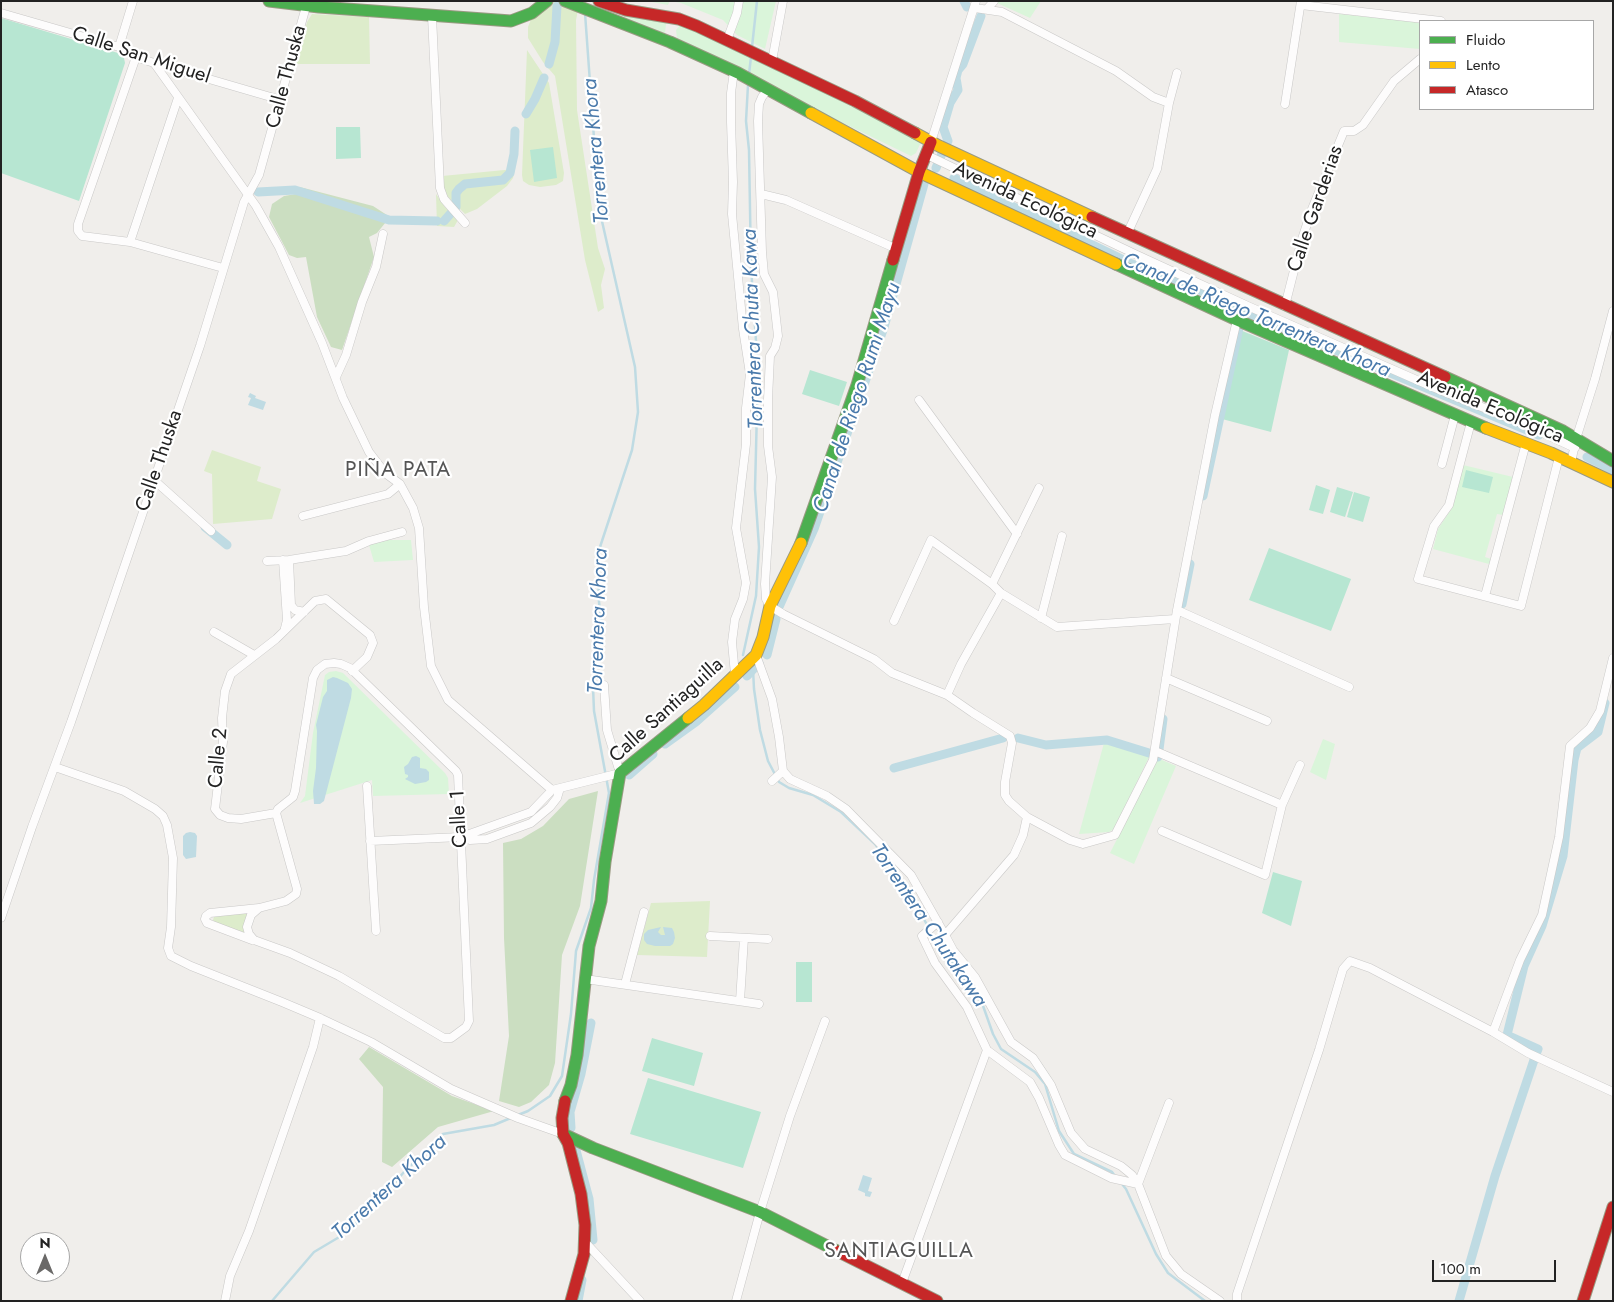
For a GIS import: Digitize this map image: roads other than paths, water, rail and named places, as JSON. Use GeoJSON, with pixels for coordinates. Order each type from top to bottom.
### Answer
{"type":"FeatureCollection","features":[{"type":"Feature","properties":{"kind":"main road"},"geometry":{"type":"LineString","coordinates":[[269,1],[432,16],[510,20],[532,13],[547,1]]}},
{"type":"Feature","properties":{"kind":"main road","name":"Avenida Ecológica"},"geometry":{"type":"LineString","coordinates":[[565,1],[670,42],[736,72],[919,172],[1236,320],[1471,422],[1571,462],[1613,482]]}},
{"type":"Feature","properties":{"kind":"main road","name":"Avenida Ecológica"},"geometry":{"type":"LineString","coordinates":[[600,2],[626,10],[679,19],[767,58],[855,101],[931,142],[1127,234],[1563,431],[1576,444],[1613,461]]}},
{"type":"Feature","properties":{"kind":"main road"},"geometry":{"type":"LineString","coordinates":[[670,42],[670,30],[679,19]]}},
{"type":"Feature","properties":{"kind":"main road","name":"Calle Santiaguilla"},"geometry":{"type":"LineString","coordinates":[[571,1301],[581,1266],[585,1242],[584,1211],[568,1144],[563,1134],[563,1105],[577,1055],[588,946],[601,902],[618,774],[704,705],[752,659],[763,638],[770,606],[800,545],[857,385],[919,172],[931,142]]}},
{"type":"Feature","properties":{"kind":"main road"},"geometry":{"type":"LineString","coordinates":[[563,1134],[592,1148],[760,1212],[937,1301]]}},
{"type":"Feature","properties":{"kind":"main road"},"geometry":{"type":"LineString","coordinates":[[1583,1301],[1612,1211]]}},
{"type":"Feature","properties":{"kind":"street"},"geometry":{"type":"LineString","coordinates":[[119,47],[134,1]]}},
{"type":"Feature","properties":{"kind":"street"},"geometry":{"type":"LineString","coordinates":[[727,40],[737,13],[739,1]]}},
{"type":"Feature","properties":{"kind":"street"},"geometry":{"type":"LineString","coordinates":[[767,58],[783,1]]}},
{"type":"Feature","properties":{"kind":"street"},"geometry":{"type":"LineString","coordinates":[[987,9],[994,1]]}},
{"type":"Feature","properties":{"kind":"street","name":"Calle Thuska"},"geometry":{"type":"LineString","coordinates":[[1,918],[200,346],[244,202],[259,175],[307,3]]}},
{"type":"Feature","properties":{"kind":"street"},"geometry":{"type":"LineString","coordinates":[[1285,104],[1301,3],[1433,20]]}},
{"type":"Feature","properties":{"kind":"street"},"geometry":{"type":"LineString","coordinates":[[931,142],[975,5],[1002,12],[1052,37],[1116,71],[1153,96],[1169,103]]}},
{"type":"Feature","properties":{"kind":"street","name":"Calle San Miguel"},"geometry":{"type":"LineString","coordinates":[[1,13],[119,47],[136,57],[154,63],[281,100]]}},
{"type":"Feature","properties":{"kind":"street"},"geometry":{"type":"LineString","coordinates":[[432,16],[440,188],[444,199],[465,223]]}},
{"type":"Feature","properties":{"kind":"street"},"geometry":{"type":"LineString","coordinates":[[136,57],[78,224],[78,231],[82,236],[130,242],[223,268]]}},
{"type":"Feature","properties":{"kind":"street","name":"Calle Garderias"},"geometry":{"type":"LineString","coordinates":[[1285,306],[1302,239],[1312,209],[1344,131],[1354,131],[1362,125],[1394,81],[1419,60]]}},
{"type":"Feature","properties":{"kind":"street"},"geometry":{"type":"LineString","coordinates":[[154,63],[249,194],[279,247],[336,377],[343,398],[369,452],[384,472],[400,484],[413,508],[419,528],[424,607],[431,666],[448,700],[552,790]]}},
{"type":"Feature","properties":{"kind":"street"},"geometry":{"type":"LineString","coordinates":[[736,72],[731,93],[730,122],[733,182],[732,214],[742,329],[750,374],[746,408],[746,444],[736,528],[746,583],[743,600],[735,619],[732,642],[737,673]]}},
{"type":"Feature","properties":{"kind":"street"},"geometry":{"type":"LineString","coordinates":[[1127,234],[1157,170],[1176,73]]}},
{"type":"Feature","properties":{"kind":"street"},"geometry":{"type":"LineString","coordinates":[[765,87],[759,104],[758,121],[762,252],[764,274],[773,292],[778,336],[776,348],[770,356],[768,399],[768,446],[772,477],[765,584],[766,599],[770,606],[783,614],[874,659],[892,672],[947,695],[973,714],[1010,736],[1012,743],[1005,782],[1005,795],[1009,801],[1027,817],[1070,840],[1083,844],[1115,835],[1153,760],[1176,614],[1215,415],[1236,320]]}},
{"type":"Feature","properties":{"kind":"street"},"geometry":{"type":"LineString","coordinates":[[130,242],[178,98]]}},
{"type":"Feature","properties":{"kind":"street"},"geometry":{"type":"LineString","coordinates":[[931,157],[1232,298],[1435,388],[1576,444]]}},
{"type":"Feature","properties":{"kind":"street"},"geometry":{"type":"LineString","coordinates":[[761,194],[786,200],[897,249]]}},
{"type":"Feature","properties":{"kind":"street"},"geometry":{"type":"LineString","coordinates":[[336,377],[346,355],[362,302],[376,267],[383,234]]}},
{"type":"Feature","properties":{"kind":"street"},"geometry":{"type":"LineString","coordinates":[[1571,462],[1613,312]]}},
{"type":"Feature","properties":{"kind":"street"},"geometry":{"type":"LineString","coordinates":[[919,400],[1017,534]]}},
{"type":"Feature","properties":{"kind":"street"},"geometry":{"type":"LineString","coordinates":[[1442,464],[1455,415]]}},
{"type":"Feature","properties":{"kind":"street"},"geometry":{"type":"LineString","coordinates":[[1471,422],[1449,505],[1434,526],[1418,578],[1521,606],[1559,457]]}},
{"type":"Feature","properties":{"kind":"street"},"geometry":{"type":"LineString","coordinates":[[1486,596],[1526,443]]}},
{"type":"Feature","properties":{"kind":"street"},"geometry":{"type":"LineString","coordinates":[[154,480],[211,531]]}},
{"type":"Feature","properties":{"kind":"street"},"geometry":{"type":"LineString","coordinates":[[303,516],[388,494],[400,484]]}},
{"type":"Feature","properties":{"kind":"street"},"geometry":{"type":"LineString","coordinates":[[992,584],[1039,488]]}},
{"type":"Feature","properties":{"kind":"street"},"geometry":{"type":"LineString","coordinates":[[267,562],[346,551],[369,541],[402,532]]}},
{"type":"Feature","properties":{"kind":"street"},"geometry":{"type":"LineString","coordinates":[[1041,618],[1062,536]]}},
{"type":"Feature","properties":{"kind":"street"},"geometry":{"type":"LineString","coordinates":[[894,621],[931,540],[992,584],[1001,593],[1056,627],[1176,614],[1349,687]]}},
{"type":"Feature","properties":{"kind":"street"},"geometry":{"type":"LineString","coordinates":[[286,560],[291,605],[295,610],[304,612]]}},
{"type":"Feature","properties":{"kind":"street"},"geometry":{"type":"LineString","coordinates":[[285,630],[287,620],[286,560]]}},
{"type":"Feature","properties":{"kind":"street"},"geometry":{"type":"LineString","coordinates":[[947,695],[961,664],[1001,593]]}},
{"type":"Feature","properties":{"kind":"street","name":"Calle 2"},"geometry":{"type":"LineString","coordinates":[[276,812],[241,819],[220,815],[215,809],[222,756],[222,718],[227,684],[231,674],[285,630],[315,601],[326,599],[370,635],[373,642],[372,649],[367,657],[352,671]]}},
{"type":"Feature","properties":{"kind":"street"},"geometry":{"type":"LineString","coordinates":[[214,632],[254,655]]}},
{"type":"Feature","properties":{"kind":"street"},"geometry":{"type":"LineString","coordinates":[[1493,1032],[1520,960],[1542,915],[1559,837],[1570,746],[1590,728],[1600,710],[1613,658]]}},
{"type":"Feature","properties":{"kind":"street"},"geometry":{"type":"LineString","coordinates":[[752,659],[772,699],[778,776],[790,778],[827,796],[846,809],[911,875],[953,950],[975,977],[1011,1042],[1033,1058],[1051,1085],[1071,1133],[1085,1149],[1121,1166],[1132,1175],[1138,1184],[1166,1256],[1181,1274],[1220,1301]]}},
{"type":"Feature","properties":{"kind":"street","name":"Calle 1"},"geometry":{"type":"LineString","coordinates":[[334,663],[341,664],[352,671],[456,771],[461,837],[469,1021],[466,1027],[452,1038],[444,1038],[339,976],[290,953],[207,923],[205,919],[210,913],[259,908],[286,901],[296,894],[297,889],[276,812],[278,808],[293,797],[296,791],[314,678],[317,670],[325,664],[334,663]]}},
{"type":"Feature","properties":{"kind":"street"},"geometry":{"type":"LineString","coordinates":[[1166,678],[1267,721]]}},
{"type":"Feature","properties":{"kind":"street"},"geometry":{"type":"LineString","coordinates":[[370,842],[461,837],[531,812],[552,790],[618,774],[607,730],[604,685]]}},
{"type":"Feature","properties":{"kind":"street"},"geometry":{"type":"LineString","coordinates":[[1155,751],[1282,805]]}},
{"type":"Feature","properties":{"kind":"street"},"geometry":{"type":"LineString","coordinates":[[1162,831],[1265,875],[1282,805],[1300,765]]}},
{"type":"Feature","properties":{"kind":"street"},"geometry":{"type":"LineString","coordinates":[[55,767],[124,791],[155,809],[163,816],[167,826],[173,858],[168,948],[171,956],[191,966],[320,1018],[371,1042],[452,1089],[518,1118],[563,1134]]}},
{"type":"Feature","properties":{"kind":"street"},"geometry":{"type":"LineString","coordinates":[[367,786],[376,932]]}},
{"type":"Feature","properties":{"kind":"street"},"geometry":{"type":"LineString","coordinates":[[461,837],[477,840],[531,823],[542,815],[557,798],[560,788]]}},
{"type":"Feature","properties":{"kind":"street"},"geometry":{"type":"LineString","coordinates":[[946,935],[1014,856],[1023,835],[1027,817]]}},
{"type":"Feature","properties":{"kind":"street"},"geometry":{"type":"LineString","coordinates":[[494,826],[494,831],[497,835]]}},
{"type":"Feature","properties":{"kind":"street"},"geometry":{"type":"LineString","coordinates":[[254,940],[247,928],[248,920],[259,908]]}},
{"type":"Feature","properties":{"kind":"street"},"geometry":{"type":"LineString","coordinates":[[625,984],[644,912]]}},
{"type":"Feature","properties":{"kind":"street"},"geometry":{"type":"LineString","coordinates":[[938,922],[922,936],[935,963],[967,1007],[987,1050],[1030,1082],[1059,1145],[1066,1155],[1111,1178],[1138,1184]]}},
{"type":"Feature","properties":{"kind":"street"},"geometry":{"type":"LineString","coordinates":[[710,936],[768,940]]}},
{"type":"Feature","properties":{"kind":"street"},"geometry":{"type":"LineString","coordinates":[[740,1001],[744,938]]}},
{"type":"Feature","properties":{"kind":"street"},"geometry":{"type":"LineString","coordinates":[[1236,1301],[1236,1294],[1319,1050],[1343,969],[1350,961],[1370,968],[1493,1032],[1528,1053],[1613,1092]]}},
{"type":"Feature","properties":{"kind":"street"},"geometry":{"type":"LineString","coordinates":[[585,978],[759,1004]]}},
{"type":"Feature","properties":{"kind":"street"},"geometry":{"type":"LineString","coordinates":[[225,1301],[230,1276],[249,1231],[312,1047],[320,1018]]}},
{"type":"Feature","properties":{"kind":"street"},"geometry":{"type":"LineString","coordinates":[[736,1301],[760,1212],[790,1116],[825,1021]]}},
{"type":"Feature","properties":{"kind":"street"},"geometry":{"type":"LineString","coordinates":[[902,1283],[987,1050]]}},
{"type":"Feature","properties":{"kind":"street"},"geometry":{"type":"LineString","coordinates":[[1138,1184],[1169,1103]]}},
{"type":"Feature","properties":{"kind":"street"},"geometry":{"type":"LineString","coordinates":[[585,1242],[640,1301]]}},
{"type":"Feature","properties":{"kind":"water"},"geometry":{"type":"Polygon","coordinates":[[[250,393],[256,396],[255,398],[266,402],[263,410],[248,405],[251,398],[248,397],[250,393]]]}},
{"type":"Feature","properties":{"kind":"water"},"geometry":{"type":"Polygon","coordinates":[[[333,677],[348,683],[352,689],[351,698],[324,801],[320,804],[314,804],[316,725],[323,697],[327,691],[327,680],[333,677]]]}},
{"type":"Feature","properties":{"kind":"water"},"geometry":{"type":"Polygon","coordinates":[[[412,757],[420,758],[420,768],[426,769],[429,772],[429,780],[415,784],[405,779],[408,775],[405,774],[404,767],[412,757]]]}},
{"type":"Feature","properties":{"kind":"water"},"geometry":{"type":"Polygon","coordinates":[[[190,832],[195,833],[197,836],[196,857],[186,859],[183,855],[183,836],[190,832]]]}},
{"type":"Feature","properties":{"kind":"water"},"geometry":{"type":"Polygon","coordinates":[[[661,927],[658,932],[661,935],[665,935],[663,927],[672,928],[675,938],[673,944],[670,946],[655,946],[647,944],[644,940],[644,934],[648,930],[661,927]]]}},
{"type":"Feature","properties":{"kind":"water"},"geometry":{"type":"Polygon","coordinates":[[[863,1175],[872,1178],[868,1191],[872,1192],[870,1197],[865,1196],[865,1193],[858,1190],[863,1175]]]}},
{"type":"Feature","properties":{"kind":"waterway","name":"Torrentera Chuta Kawa"},"geometry":{"type":"LineString","coordinates":[[752,47],[757,1]]}},
{"type":"Feature","properties":{"kind":"waterway","name":"Canal de Riego Torrentera Khora"},"geometry":{"type":"LineString","coordinates":[[964,1],[967,7]]}},
{"type":"Feature","properties":{"kind":"waterway","name":"Canal de Riego Torrentera Khora"},"geometry":{"type":"LineString","coordinates":[[549,64],[555,42],[557,6]]}},
{"type":"Feature","properties":{"kind":"waterway","name":"Torrentera Khora"},"geometry":{"type":"LineString","coordinates":[[518,1115],[528,1111],[550,1096],[562,1076],[571,1014],[576,951],[591,908],[609,793],[594,711],[594,669],[602,627],[598,568],[600,547],[632,450],[638,412],[635,367],[599,208],[585,13]]}},
{"type":"Feature","properties":{"kind":"waterway","name":"Canal de Riego Torrentera Khora"},"geometry":{"type":"LineString","coordinates":[[948,141],[943,127],[950,103],[958,90],[956,78],[958,70],[963,64],[981,16]]}},
{"type":"Feature","properties":{"kind":"waterway","name":"Torrentera Chuta Kawa"},"geometry":{"type":"LineString","coordinates":[[749,74],[751,57]]}},
{"type":"Feature","properties":{"kind":"waterway","name":"Canal de Riego Torrentera Khora"},"geometry":{"type":"LineString","coordinates":[[526,114],[544,78]]}},
{"type":"Feature","properties":{"kind":"waterway","name":"Torrentera Chuta Kawa"},"geometry":{"type":"LineString","coordinates":[[743,655],[756,596],[759,547],[755,489],[758,371],[751,267],[749,150],[746,121],[748,85]]}},
{"type":"Feature","properties":{"kind":"waterway","name":"Canal de Riego Torrentera Khora"},"geometry":{"type":"LineString","coordinates":[[456,207],[456,193],[465,184],[503,180],[510,173],[514,154],[515,131]]}},
{"type":"Feature","properties":{"kind":"waterway","name":"Canal de Riego Rumi Mayu"},"geometry":{"type":"LineString","coordinates":[[936,168],[943,151]]}},
{"type":"Feature","properties":{"kind":"waterway","name":"Canal de Riego Torrentera Khora"},"geometry":{"type":"LineString","coordinates":[[954,178],[1132,264],[1199,289],[1213,300],[1242,313],[1259,318],[1539,435]]}},
{"type":"Feature","properties":{"kind":"waterway","name":"Canal de Riego Rumi Mayu"},"geometry":{"type":"LineString","coordinates":[[779,607],[814,529],[884,327],[924,184]]}},
{"type":"Feature","properties":{"kind":"waterway","name":"Canal de Riego Torrentera Khora"},"geometry":{"type":"LineString","coordinates":[[258,192],[295,190],[389,220],[437,221]]}},
{"type":"Feature","properties":{"kind":"waterway","name":"Canal de Riego Torrentera Khora"},"geometry":{"type":"LineString","coordinates":[[444,221],[452,212]]}},
{"type":"Feature","properties":{"kind":"waterway","name":"Canal de Riego Torrentera Khora"},"geometry":{"type":"LineString","coordinates":[[1203,496],[1239,328]]}},
{"type":"Feature","properties":{"kind":"waterway","name":"Canal de Riego Torrentera Khora"},"geometry":{"type":"LineString","coordinates":[[1587,457],[1613,470]]}},
{"type":"Feature","properties":{"kind":"waterway","name":"Canal de Riego Torrentera Khora"},"geometry":{"type":"LineString","coordinates":[[205,527],[227,545]]}},
{"type":"Feature","properties":{"kind":"waterway","name":"Canal de Riego Torrentera Khora"},"geometry":{"type":"LineString","coordinates":[[1182,604],[1190,564]]}},
{"type":"Feature","properties":{"kind":"waterway","name":"Canal de Riego Rumi Mayu"},"geometry":{"type":"LineString","coordinates":[[767,655],[776,619]]}},
{"type":"Feature","properties":{"kind":"waterway","name":"Torrentera Chutakawa"},"geometry":{"type":"LineString","coordinates":[[747,676],[759,663]]}},
{"type":"Feature","properties":{"kind":"waterway","name":"Torrentera Chutakawa"},"geometry":{"type":"LineString","coordinates":[[753,669],[760,730],[768,761],[779,782],[789,788],[813,795],[841,812],[875,844],[903,882],[939,946],[982,1003],[993,1034],[1001,1049],[1035,1072],[1045,1084],[1059,1131],[1074,1154],[1112,1172],[1115,1176]]}},
{"type":"Feature","properties":{"kind":"waterway","name":"Canal de Riego Rumi Mayu"},"geometry":{"type":"LineString","coordinates":[[665,744],[697,721],[735,687]]}},
{"type":"Feature","properties":{"kind":"waterway","name":"Canal de Riego Torrentera Khora"},"geometry":{"type":"LineString","coordinates":[[1536,1054],[1538,1049],[1507,1035],[1524,966],[1542,926],[1563,856],[1577,748],[1598,732],[1605,703]]}},
{"type":"Feature","properties":{"kind":"waterway","name":"Canal de Riego Torrentera Khora"},"geometry":{"type":"LineString","coordinates":[[1158,757],[1163,719]]}},
{"type":"Feature","properties":{"kind":"waterway","name":"Canal de Riego Torrentera Khora"},"geometry":{"type":"LineString","coordinates":[[894,768],[1003,738]]}},
{"type":"Feature","properties":{"kind":"waterway","name":"Canal de Riego Torrentera Khora"},"geometry":{"type":"LineString","coordinates":[[1018,738],[1046,745],[1107,740],[1149,753]]}},
{"type":"Feature","properties":{"kind":"waterway","name":"Canal de Riego Rumi Mayu"},"geometry":{"type":"LineString","coordinates":[[629,775],[653,754]]}},
{"type":"Feature","properties":{"kind":"waterway","name":"Canal de Riego Rumi Mayu"},"geometry":{"type":"LineString","coordinates":[[571,1128],[570,1112],[581,1074],[591,1023]]}},
{"type":"Feature","properties":{"kind":"waterway","name":"Canal de Riego Torrentera Khora"},"geometry":{"type":"LineString","coordinates":[[1459,1301],[1495,1176],[1534,1060]]}},
{"type":"Feature","properties":{"kind":"waterway","name":"Torrentera Khora"},"geometry":{"type":"LineString","coordinates":[[272,1301],[314,1252],[346,1233],[374,1207],[404,1172],[443,1134],[494,1125],[513,1117]]}},
{"type":"Feature","properties":{"kind":"waterway","name":"Canal de Riego Rumi Mayu"},"geometry":{"type":"LineString","coordinates":[[574,1143],[589,1199],[593,1240]]}},
{"type":"Feature","properties":{"kind":"waterway","name":"Torrentera Chutakawa"},"geometry":{"type":"LineString","coordinates":[[1122,1184],[1156,1254],[1168,1273],[1205,1301]]}},
{"type":"Feature","properties":{"kind":"waterway","name":"Canal de Riego Rumi Mayu"},"geometry":{"type":"LineString","coordinates":[[578,1301],[582,1280]]}},
{"type":"Feature","properties":{"kind":"district","name":"PIÑA PATA"},"geometry":{"type":"Point","coordinates":[398,471]}},
{"type":"Feature","properties":{"kind":"district","name":"SANTIAGUILLA"},"geometry":{"type":"Point","coordinates":[899,1252]}}]}
